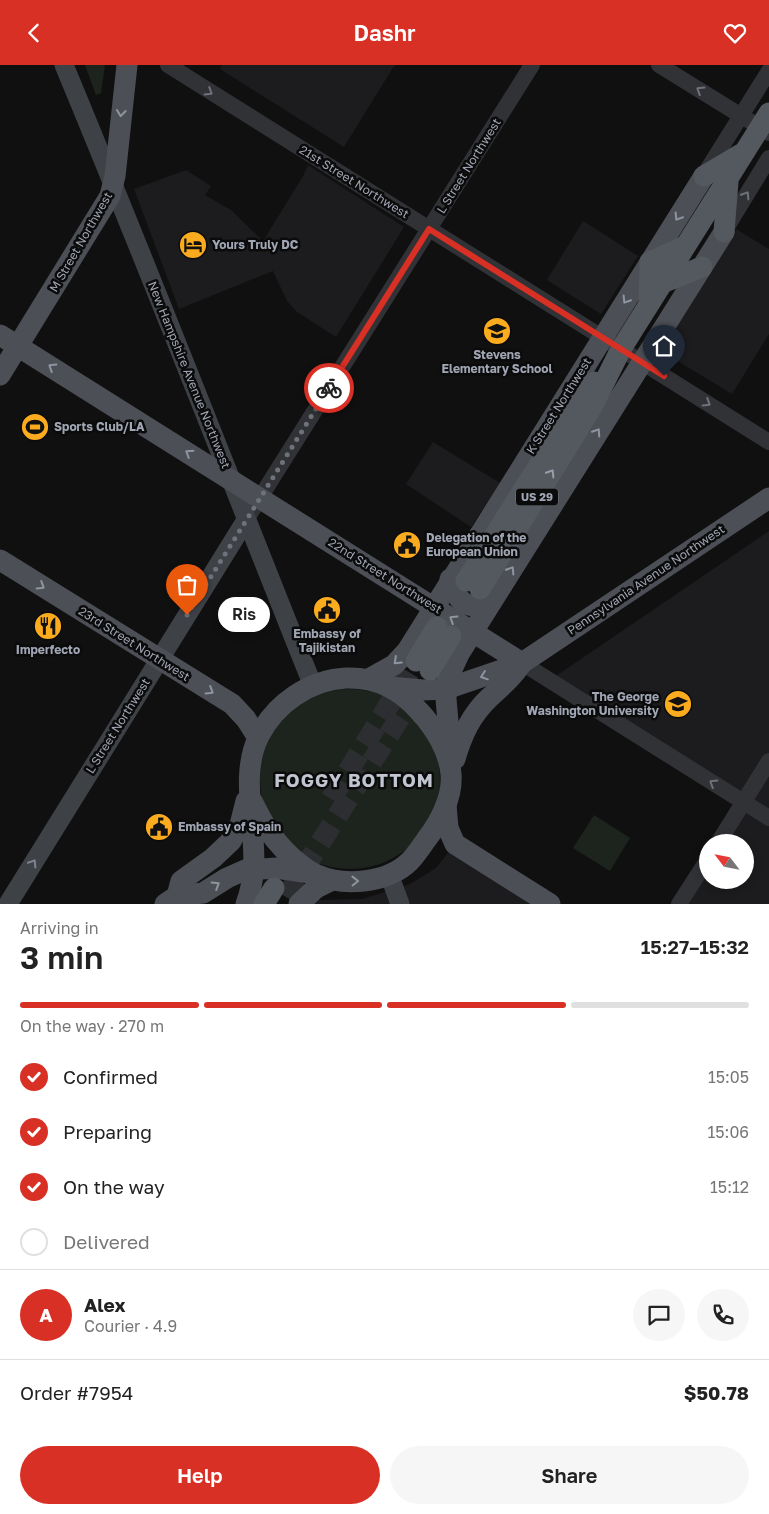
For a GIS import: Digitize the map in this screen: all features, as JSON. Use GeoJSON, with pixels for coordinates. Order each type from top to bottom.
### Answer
{"type":"FeatureCollection","features":[{"type":"Feature","properties":{"kind":"highway","name":"K Street Northwest"},"geometry":{"type":"LineString","coordinates":[[472,588],[594,405],[621,349],[744,153],[766,125]]}},
{"type":"Feature","properties":{"kind":"highway"},"geometry":{"type":"LineString","coordinates":[[704,176],[744,153]]}},
{"type":"Feature","properties":{"kind":"highway"},"geometry":{"type":"LineString","coordinates":[[724,232],[728,178]]}},
{"type":"Feature","properties":{"kind":"highway"},"geometry":{"type":"LineString","coordinates":[[649,304],[650,262],[685,246]]}},
{"type":"Feature","properties":{"kind":"highway"},"geometry":{"type":"LineString","coordinates":[[662,283],[702,267]]}},
{"type":"Feature","properties":{"kind":"highway","name":"K Street Northwest"},"geometry":{"type":"LineString","coordinates":[[423,666],[441,623]]}},
{"type":"Feature","properties":{"kind":"main road","name":"New Hampshire Avenue Northwest"},"geometry":{"type":"LineString","coordinates":[[64,65],[246,520],[321,683]]}},
{"type":"Feature","properties":{"kind":"main road","name":"M Street Northwest"},"geometry":{"type":"LineString","coordinates":[[0,375],[107,202],[113,185],[127,65]]}},
{"type":"Feature","properties":{"kind":"main road","name":"K Street Northwest"},"geometry":{"type":"LineString","coordinates":[[449,765],[447,680],[454,663],[473,631],[472,588],[603,338],[704,176]]}},
{"type":"Feature","properties":{"kind":"main road","name":"K Street Northwest"},"geometry":{"type":"LineString","coordinates":[[369,679],[394,665],[441,623],[472,588],[642,362],[724,232]]}},
{"type":"Feature","properties":{"kind":"main road","name":"22nd Street Northwest"},"geometry":{"type":"LineString","coordinates":[[0,335],[231,479],[441,623],[473,631],[522,663]]}},
{"type":"Feature","properties":{"kind":"main road","name":"Pennsylvania Avenue Northwest"},"geometry":{"type":"LineString","coordinates":[[389,687],[446,689],[522,663],[769,498]]}},
{"type":"Feature","properties":{"kind":"main road","name":"L Street Northwest"},"geometry":{"type":"LineString","coordinates":[[8,904],[246,520]]}},
{"type":"Feature","properties":{"kind":"main road","name":"23rd Street Northwest"},"geometry":{"type":"LineString","coordinates":[[0,560],[232,705],[246,719],[258,738]]}},
{"type":"Feature","properties":{"kind":"main road","name":"Pennsylvania Avenue Northwest"},"geometry":{"type":"LineString","coordinates":[[449,765],[471,720],[490,697],[513,677],[522,663]]}},
{"type":"Feature","properties":{"kind":"main road"},"geometry":{"type":"LineString","coordinates":[[246,904],[252,887],[254,869],[255,847],[250,790],[252,757],[258,738],[268,721],[288,700],[321,683],[351,678],[369,679],[389,687],[405,697],[422,714],[437,735],[449,765],[446,805],[448,828],[455,844],[550,904]]}},
{"type":"Feature","properties":{"kind":"main road"},"geometry":{"type":"LineString","coordinates":[[250,790],[266,828],[278,844],[292,857],[324,877]]}},
{"type":"Feature","properties":{"kind":"main road"},"geometry":{"type":"LineString","coordinates":[[171,900],[181,881],[213,858],[231,841],[243,816],[250,790]]}},
{"type":"Feature","properties":{"kind":"main road"},"geometry":{"type":"LineString","coordinates":[[409,862],[432,833],[446,805]]}},
{"type":"Feature","properties":{"kind":"main road"},"geometry":{"type":"LineString","coordinates":[[171,900],[203,893],[235,874],[254,869],[285,869],[324,877],[364,881],[384,876],[437,847],[455,844]]}},
{"type":"Feature","properties":{"kind":"main road"},"geometry":{"type":"LineString","coordinates":[[384,876],[400,904]]}},
{"type":"Feature","properties":{"kind":"main road"},"geometry":{"type":"LineString","coordinates":[[281,899],[316,888],[324,877]]}},
{"type":"Feature","properties":{"kind":"street","name":"21st Street Northwest"},"geometry":{"type":"LineString","coordinates":[[168,65],[769,442]]}},
{"type":"Feature","properties":{"kind":"street","name":"L Street Northwest"},"geometry":{"type":"LineString","coordinates":[[246,520],[532,65]]}},
{"type":"Feature","properties":{"kind":"street"},"geometry":{"type":"LineString","coordinates":[[659,65],[741,116],[766,125]]}},
{"type":"Feature","properties":{"kind":"street","name":"K Street Northwest"},"geometry":{"type":"LineString","coordinates":[[704,176],[769,71]]}},
{"type":"Feature","properties":{"kind":"street","name":"K Street Northwest"},"geometry":{"type":"LineString","coordinates":[[724,232],[769,159]]}},
{"type":"Feature","properties":{"kind":"street","name":"22nd Street Northwest"},"geometry":{"type":"LineString","coordinates":[[522,663],[769,818]]}},
{"type":"Feature","properties":{"kind":"street"},"geometry":{"type":"LineString","coordinates":[[724,834],[769,761]]}},
{"type":"Feature","properties":{"kind":"street"},"geometry":{"type":"LineString","coordinates":[[679,904],[699,873]]}},
{"type":"Feature","properties":{"kind":"shaded area"},"geometry":{"type":"Polygon","coordinates":[[[85,65],[105,65],[101,93],[96,95],[85,65]]]}},
{"type":"Feature","properties":{"kind":"shaded area"},"geometry":{"type":"Polygon","coordinates":[[[222,65],[397,65],[394,66],[344,147],[220,69],[222,65]]]}},
{"type":"Feature","properties":{"kind":"shaded area"},"geometry":{"type":"Polygon","coordinates":[[[308,165],[404,227],[336,337],[297,312],[287,301],[273,271],[179,309],[134,189],[186,170],[211,186],[205,195],[231,210],[263,241],[308,165]]]}},
{"type":"Feature","properties":{"kind":"shaded area"},"geometry":{"type":"Polygon","coordinates":[[[583,221],[638,256],[601,314],[547,280],[583,221]]]}},
{"type":"Feature","properties":{"kind":"shaded area"},"geometry":{"type":"Polygon","coordinates":[[[736,229],[769,249],[769,334],[732,394],[661,351],[736,229]]]}},
{"type":"Feature","properties":{"kind":"shaded area"},"geometry":{"type":"Polygon","coordinates":[[[433,442],[500,483],[471,527],[406,484],[433,442]]]}},
{"type":"Feature","properties":{"kind":"shaded area","name":"The George Washington University"},"geometry":{"type":"Polygon","coordinates":[[[769,531],[769,904],[679,904],[699,872],[699,889],[754,889],[754,834],[723,834],[743,803],[550,680],[769,531]]]}},
{"type":"Feature","properties":{"kind":"shaded area"},"geometry":{"type":"Polygon","coordinates":[[[350,689],[368,691],[384,696],[400,704],[419,722],[425,729],[436,753],[440,779],[438,797],[433,813],[425,829],[407,848],[400,854],[376,865],[350,869],[332,867],[316,862],[300,854],[281,836],[275,829],[264,805],[260,779],[262,761],[267,745],[275,729],[293,710],[300,704],[324,693],[350,689]]]}},
{"type":"Feature","properties":{"kind":"shaded area"},"geometry":{"type":"Polygon","coordinates":[[[594,815],[630,838],[610,871],[573,848],[594,815]]]}},
{"type":"Feature","properties":{"kind":"shaded area"},"geometry":{"type":"Polygon","coordinates":[[[455,844],[550,904],[314,904],[317,900],[362,899],[410,884],[436,868],[455,844]]]}},
{"type":"Feature","properties":{"kind":"tunnel"},"geometry":{"type":"LineString","coordinates":[[331,799],[416,661]]}},
{"type":"Feature","properties":{"kind":"tunnel"},"geometry":{"type":"LineString","coordinates":[[286,897],[420,686]]}},
{"type":"Feature","properties":{"kind":"way so far"},"geometry":{"type":"LineString","coordinates":[[187,615],[329,388]]}},
{"type":"Feature","properties":{"kind":"place","name":"Yours Truly DC"},"geometry":{"type":"Point","coordinates":[193,245]}},
{"type":"Feature","properties":{"kind":"place","name":"Stevens Elementary School"},"geometry":{"type":"Point","coordinates":[497,331]}},
{"type":"Feature","properties":{"kind":"place","name":"Sports Club/LA"},"geometry":{"type":"Point","coordinates":[35,427]}},
{"type":"Feature","properties":{"kind":"place","name":"Delegation of the European Union"},"geometry":{"type":"Point","coordinates":[407,545]}},
{"type":"Feature","properties":{"kind":"place","name":"Embassy of Tajikistan"},"geometry":{"type":"Point","coordinates":[327,610]}},
{"type":"Feature","properties":{"kind":"place","name":"Ris"},"geometry":{"type":"Point","coordinates":[187,615]}},
{"type":"Feature","properties":{"kind":"place","name":"Imperfecto"},"geometry":{"type":"Point","coordinates":[48,626]}},
{"type":"Feature","properties":{"kind":"place","name":"The George Washington University"},"geometry":{"type":"Point","coordinates":[678,704]}},
{"type":"Feature","properties":{"kind":"place","name":"Embassy of Spain"},"geometry":{"type":"Point","coordinates":[159,827]}},
{"type":"Feature","properties":{"kind":"district","name":"FOGGY BOTTOM"},"geometry":{"type":"Point","coordinates":[354,781]}},
{"type":"Feature","properties":{"kind":"route"},"geometry":{"type":"LineString","coordinates":[[329,388],[429,229],[664,376]]}}]}
